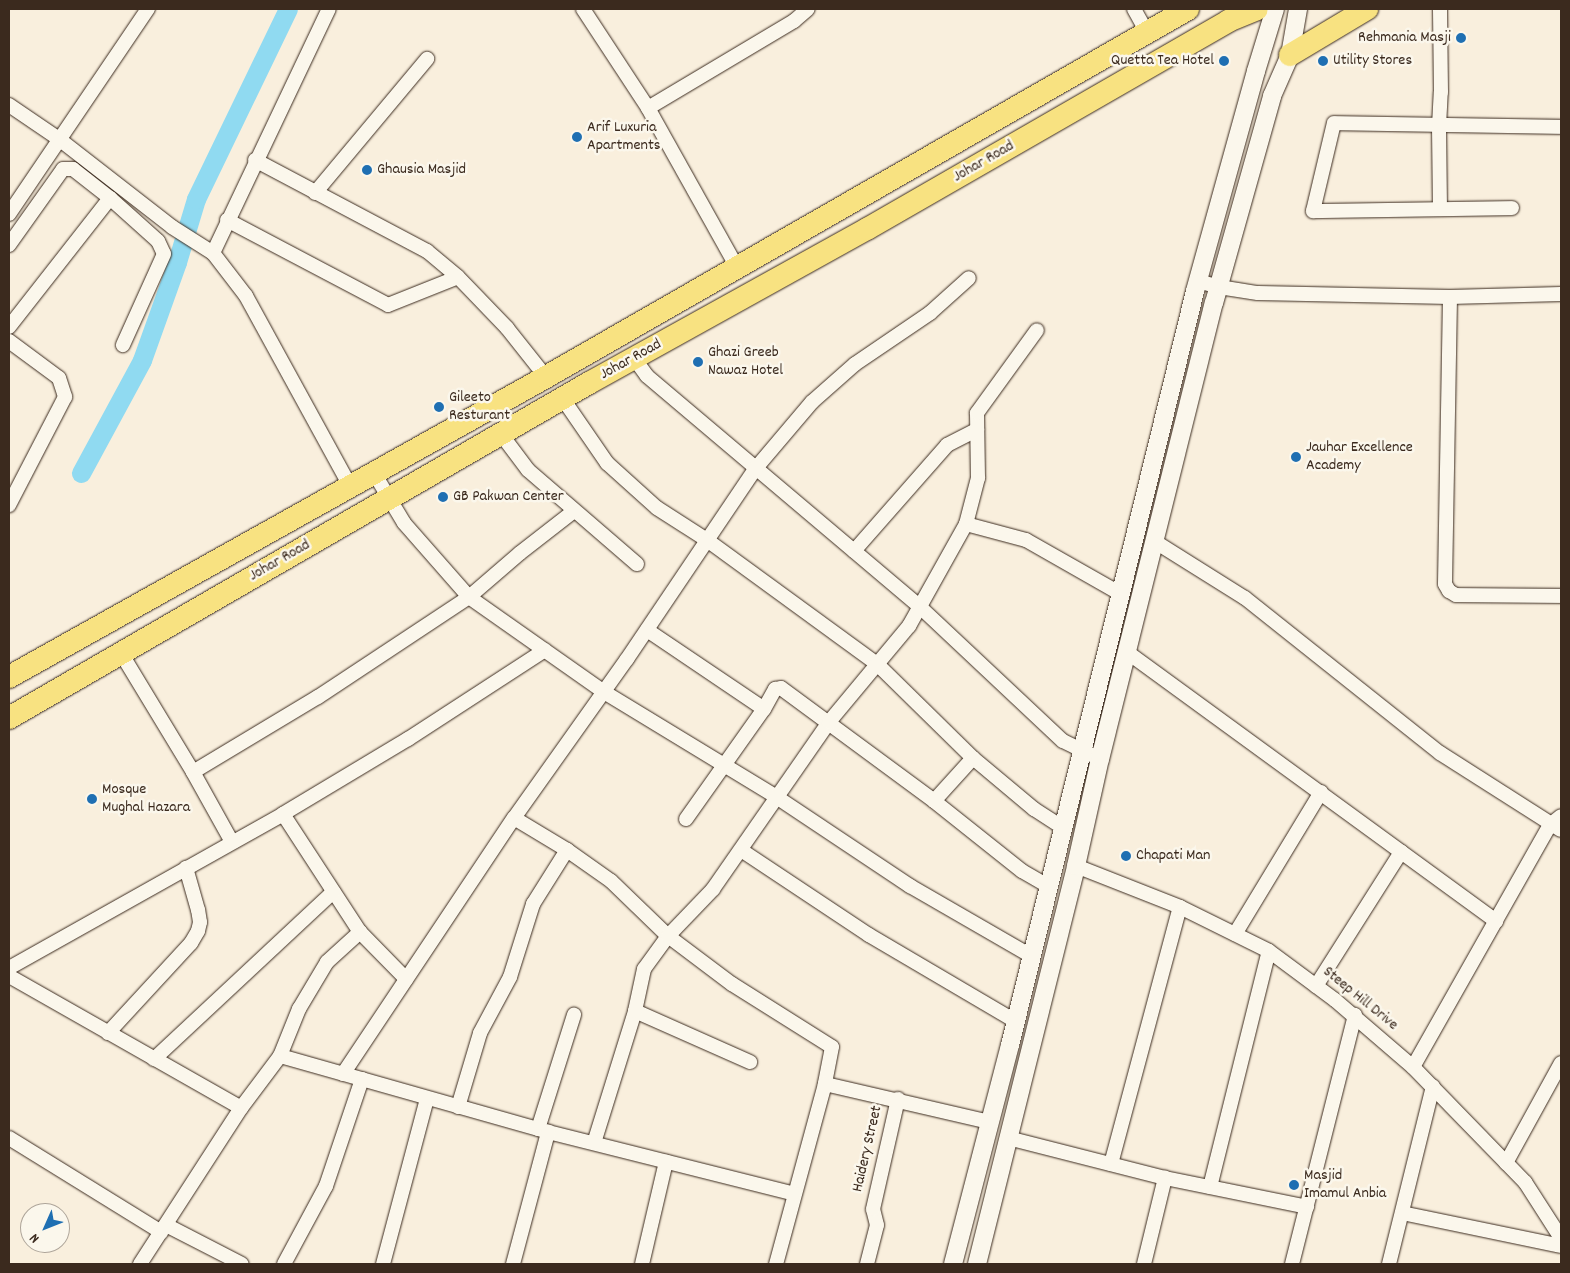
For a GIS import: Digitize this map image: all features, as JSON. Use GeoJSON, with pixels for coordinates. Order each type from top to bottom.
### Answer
{"type":"FeatureCollection","features":[{"type":"Feature","properties":{"kind":"main road","name":"Johar Road"},"geometry":{"type":"LineString","coordinates":[[9,718],[634,358],[867,229],[1228,21],[1257,9]]}},
{"type":"Feature","properties":{"kind":"main road"},"geometry":{"type":"LineString","coordinates":[[1290,55],[1367,9]]}},
{"type":"Feature","properties":{"kind":"main road","name":"Johar Road"},"geometry":{"type":"LineString","coordinates":[[9,677],[546,377],[1147,32],[1180,11]]}},
{"type":"Feature","properties":{"kind":"street"},"geometry":{"type":"LineString","coordinates":[[9,214],[148,9]]}},
{"type":"Feature","properties":{"kind":"street"},"geometry":{"type":"LineString","coordinates":[[212,253],[328,9]]}},
{"type":"Feature","properties":{"kind":"street"},"geometry":{"type":"LineString","coordinates":[[583,9],[648,108],[737,267]]}},
{"type":"Feature","properties":{"kind":"street"},"geometry":{"type":"LineString","coordinates":[[648,108],[794,21],[808,9]]}},
{"type":"Feature","properties":{"kind":"street"},"geometry":{"type":"LineString","coordinates":[[1134,9],[1147,32]]}},
{"type":"Feature","properties":{"kind":"street"},"geometry":{"type":"LineString","coordinates":[[953,1264],[990,1122],[1198,280],[1275,9]]}},
{"type":"Feature","properties":{"kind":"street"},"geometry":{"type":"LineString","coordinates":[[977,1264],[1076,866],[1100,759],[1154,541],[1219,287],[1272,96],[1290,55],[1298,9]]}},
{"type":"Feature","properties":{"kind":"street"},"geometry":{"type":"LineString","coordinates":[[1440,9],[1441,92],[1438,126],[1440,210]]}},
{"type":"Feature","properties":{"kind":"street"},"geometry":{"type":"LineString","coordinates":[[315,193],[427,59]]}},
{"type":"Feature","properties":{"kind":"street"},"geometry":{"type":"LineString","coordinates":[[9,105],[59,139],[172,228],[212,253],[246,296],[350,486]]}},
{"type":"Feature","properties":{"kind":"street"},"geometry":{"type":"LineString","coordinates":[[1512,208],[1313,211],[1334,123],[1561,127]]}},
{"type":"Feature","properties":{"kind":"street"},"geometry":{"type":"LineString","coordinates":[[255,160],[427,251],[458,277],[507,328],[546,377]]}},
{"type":"Feature","properties":{"kind":"street"},"geometry":{"type":"LineString","coordinates":[[9,245],[63,169],[73,169],[110,198],[158,241],[164,254],[123,345]]}},
{"type":"Feature","properties":{"kind":"street"},"geometry":{"type":"LineString","coordinates":[[9,327],[110,198]]}},
{"type":"Feature","properties":{"kind":"street"},"geometry":{"type":"LineString","coordinates":[[227,220],[388,305],[458,277]]}},
{"type":"Feature","properties":{"kind":"street"},"geometry":{"type":"LineString","coordinates":[[343,1074],[514,818],[647,630],[756,468],[812,402],[855,364],[930,313],[969,278]]}},
{"type":"Feature","properties":{"kind":"street"},"geometry":{"type":"LineString","coordinates":[[1198,280],[1219,287],[1258,293],[1450,297],[1561,294]]}},
{"type":"Feature","properties":{"kind":"street"},"geometry":{"type":"LineString","coordinates":[[1450,297],[1445,584],[1448,591],[1456,595],[1561,596]]}},
{"type":"Feature","properties":{"kind":"street"},"geometry":{"type":"LineString","coordinates":[[594,1143],[635,1011],[644,969],[668,936],[713,889],[742,850],[829,722],[909,626],[966,524],[978,478],[977,414],[1037,330]]}},
{"type":"Feature","properties":{"kind":"street"},"geometry":{"type":"LineString","coordinates":[[9,341],[59,378],[65,397],[9,504]]}},
{"type":"Feature","properties":{"kind":"street"},"geometry":{"type":"LineString","coordinates":[[634,358],[647,376],[919,606],[1063,741],[1100,759]]}},
{"type":"Feature","properties":{"kind":"street"},"geometry":{"type":"LineString","coordinates":[[563,399],[606,463],[657,508],[706,540],[877,664],[973,758],[1034,809],[1062,827]]}},
{"type":"Feature","properties":{"kind":"street"},"geometry":{"type":"LineString","coordinates":[[854,551],[946,445],[977,430]]}},
{"type":"Feature","properties":{"kind":"street"},"geometry":{"type":"LineString","coordinates":[[501,434],[528,470],[574,512],[637,564]]}},
{"type":"Feature","properties":{"kind":"street"},"geometry":{"type":"LineString","coordinates":[[374,473],[404,523],[469,597],[604,692],[778,798],[910,886],[1031,956]]}},
{"type":"Feature","properties":{"kind":"street"},"geometry":{"type":"LineString","coordinates":[[193,772],[318,697],[469,597],[520,553],[574,512]]}},
{"type":"Feature","properties":{"kind":"street"},"geometry":{"type":"LineString","coordinates":[[966,524],[1026,540],[1121,594]]}},
{"type":"Feature","properties":{"kind":"street"},"geometry":{"type":"LineString","coordinates":[[1154,541],[1245,598],[1440,753],[1558,824],[1496,921],[1413,1067]]}},
{"type":"Feature","properties":{"kind":"street"},"geometry":{"type":"LineString","coordinates":[[647,630],[764,709]]}},
{"type":"Feature","properties":{"kind":"street"},"geometry":{"type":"LineString","coordinates":[[9,968],[283,814],[408,739],[545,650]]}},
{"type":"Feature","properties":{"kind":"street"},"geometry":{"type":"LineString","coordinates":[[1127,652],[1496,921]]}},
{"type":"Feature","properties":{"kind":"street"},"geometry":{"type":"LineString","coordinates":[[120,653],[193,772],[232,842]]}},
{"type":"Feature","properties":{"kind":"street"},"geometry":{"type":"LineString","coordinates":[[686,819],[764,709],[775,689],[781,688],[934,801],[1022,871],[1048,886]]}},
{"type":"Feature","properties":{"kind":"street"},"geometry":{"type":"LineString","coordinates":[[934,801],[973,758]]}},
{"type":"Feature","properties":{"kind":"street"},"geometry":{"type":"LineString","coordinates":[[1235,934],[1321,792]]}},
{"type":"Feature","properties":{"kind":"street"},"geometry":{"type":"LineString","coordinates":[[283,814],[360,932],[406,979]]}},
{"type":"Feature","properties":{"kind":"street"},"geometry":{"type":"LineString","coordinates":[[514,818],[567,850],[611,881],[668,936],[732,984],[832,1047],[825,1084],[776,1264]]}},
{"type":"Feature","properties":{"kind":"street"},"geometry":{"type":"LineString","coordinates":[[458,1107],[480,1033],[510,977],[533,904],[567,850]]}},
{"type":"Feature","properties":{"kind":"street"},"geometry":{"type":"LineString","coordinates":[[742,850],[868,935],[1015,1021]]}},
{"type":"Feature","properties":{"kind":"street"},"geometry":{"type":"LineString","coordinates":[[1316,986],[1401,852]]}},
{"type":"Feature","properties":{"kind":"street","name":"Steep Hill Drive"},"geometry":{"type":"LineString","coordinates":[[1076,866],[1180,907],[1269,951],[1355,1015],[1433,1086],[1526,1182],[1561,1238]]}},
{"type":"Feature","properties":{"kind":"street"},"geometry":{"type":"LineString","coordinates":[[108,1032],[191,942],[198,931],[200,922],[198,910],[186,868]]}},
{"type":"Feature","properties":{"kind":"street"},"geometry":{"type":"LineString","coordinates":[[154,1058],[333,892]]}},
{"type":"Feature","properties":{"kind":"street"},"geometry":{"type":"LineString","coordinates":[[1111,1164],[1180,907]]}},
{"type":"Feature","properties":{"kind":"street"},"geometry":{"type":"LineString","coordinates":[[140,1264],[241,1108],[280,1056],[299,1009],[327,962],[360,932]]}},
{"type":"Feature","properties":{"kind":"street"},"geometry":{"type":"LineString","coordinates":[[1210,1187],[1269,951]]}},
{"type":"Feature","properties":{"kind":"street"},"geometry":{"type":"LineString","coordinates":[[9,976],[241,1108]]}},
{"type":"Feature","properties":{"kind":"street"},"geometry":{"type":"LineString","coordinates":[[635,1011],[750,1062]]}},
{"type":"Feature","properties":{"kind":"street"},"geometry":{"type":"LineString","coordinates":[[513,1264],[543,1131],[574,1015]]}},
{"type":"Feature","properties":{"kind":"street"},"geometry":{"type":"LineString","coordinates":[[1292,1264],[1355,1015]]}},
{"type":"Feature","properties":{"kind":"street"},"geometry":{"type":"LineString","coordinates":[[280,1056],[543,1131],[794,1194]]}},
{"type":"Feature","properties":{"kind":"street"},"geometry":{"type":"LineString","coordinates":[[1506,1163],[1561,1063]]}},
{"type":"Feature","properties":{"kind":"street"},"geometry":{"type":"LineString","coordinates":[[284,1264],[326,1186],[362,1079]]}},
{"type":"Feature","properties":{"kind":"street"},"geometry":{"type":"LineString","coordinates":[[825,1084],[898,1099],[990,1122]]}},
{"type":"Feature","properties":{"kind":"street"},"geometry":{"type":"LineString","coordinates":[[1389,1264],[1433,1086]]}},
{"type":"Feature","properties":{"kind":"street"},"geometry":{"type":"LineString","coordinates":[[383,1264],[427,1099]]}},
{"type":"Feature","properties":{"kind":"street","name":"Haidery Street"},"geometry":{"type":"LineString","coordinates":[[867,1264],[877,1225],[873,1209],[898,1099]]}},
{"type":"Feature","properties":{"kind":"street"},"geometry":{"type":"LineString","coordinates":[[9,1138],[163,1228],[242,1264]]}},
{"type":"Feature","properties":{"kind":"street"},"geometry":{"type":"LineString","coordinates":[[1008,1138],[1165,1178],[1307,1207]]}},
{"type":"Feature","properties":{"kind":"street"},"geometry":{"type":"LineString","coordinates":[[642,1264],[666,1162]]}},
{"type":"Feature","properties":{"kind":"street"},"geometry":{"type":"LineString","coordinates":[[1144,1264],[1165,1178]]}},
{"type":"Feature","properties":{"kind":"street"},"geometry":{"type":"LineString","coordinates":[[1402,1213],[1561,1246]]}},
{"type":"Feature","properties":{"kind":"waterway"},"geometry":{"type":"LineString","coordinates":[[81,473],[142,360],[177,262],[196,199],[288,9]]}},
{"type":"Feature","properties":{"kind":"place","name":"Rehmania Masji"},"geometry":{"type":"Point","coordinates":[1461,38]}},
{"type":"Feature","properties":{"kind":"place","name":"Quetta Tea Hotel"},"geometry":{"type":"Point","coordinates":[1224,61]}},
{"type":"Feature","properties":{"kind":"place","name":"Utility Stores"},"geometry":{"type":"Point","coordinates":[1323,61]}},
{"type":"Feature","properties":{"kind":"place","name":"Arif Luxuria Apartments"},"geometry":{"type":"Point","coordinates":[577,137]}},
{"type":"Feature","properties":{"kind":"place","name":"Ghausia Masjid"},"geometry":{"type":"Point","coordinates":[367,170]}},
{"type":"Feature","properties":{"kind":"place","name":"Ghazi Greeb Nawaz Hotel"},"geometry":{"type":"Point","coordinates":[698,362]}},
{"type":"Feature","properties":{"kind":"place","name":"Gileeto Resturant"},"geometry":{"type":"Point","coordinates":[439,407]}},
{"type":"Feature","properties":{"kind":"place","name":"Jauhar Excellence Academy"},"geometry":{"type":"Point","coordinates":[1296,457]}},
{"type":"Feature","properties":{"kind":"place","name":"GB Pakwan Center"},"geometry":{"type":"Point","coordinates":[443,497]}},
{"type":"Feature","properties":{"kind":"place","name":"Mosque Mughal Hazara"},"geometry":{"type":"Point","coordinates":[92,799]}},
{"type":"Feature","properties":{"kind":"place","name":"Chapati Man"},"geometry":{"type":"Point","coordinates":[1126,856]}},
{"type":"Feature","properties":{"kind":"place","name":"Masjid Imamul Anbia"},"geometry":{"type":"Point","coordinates":[1294,1185]}}]}
